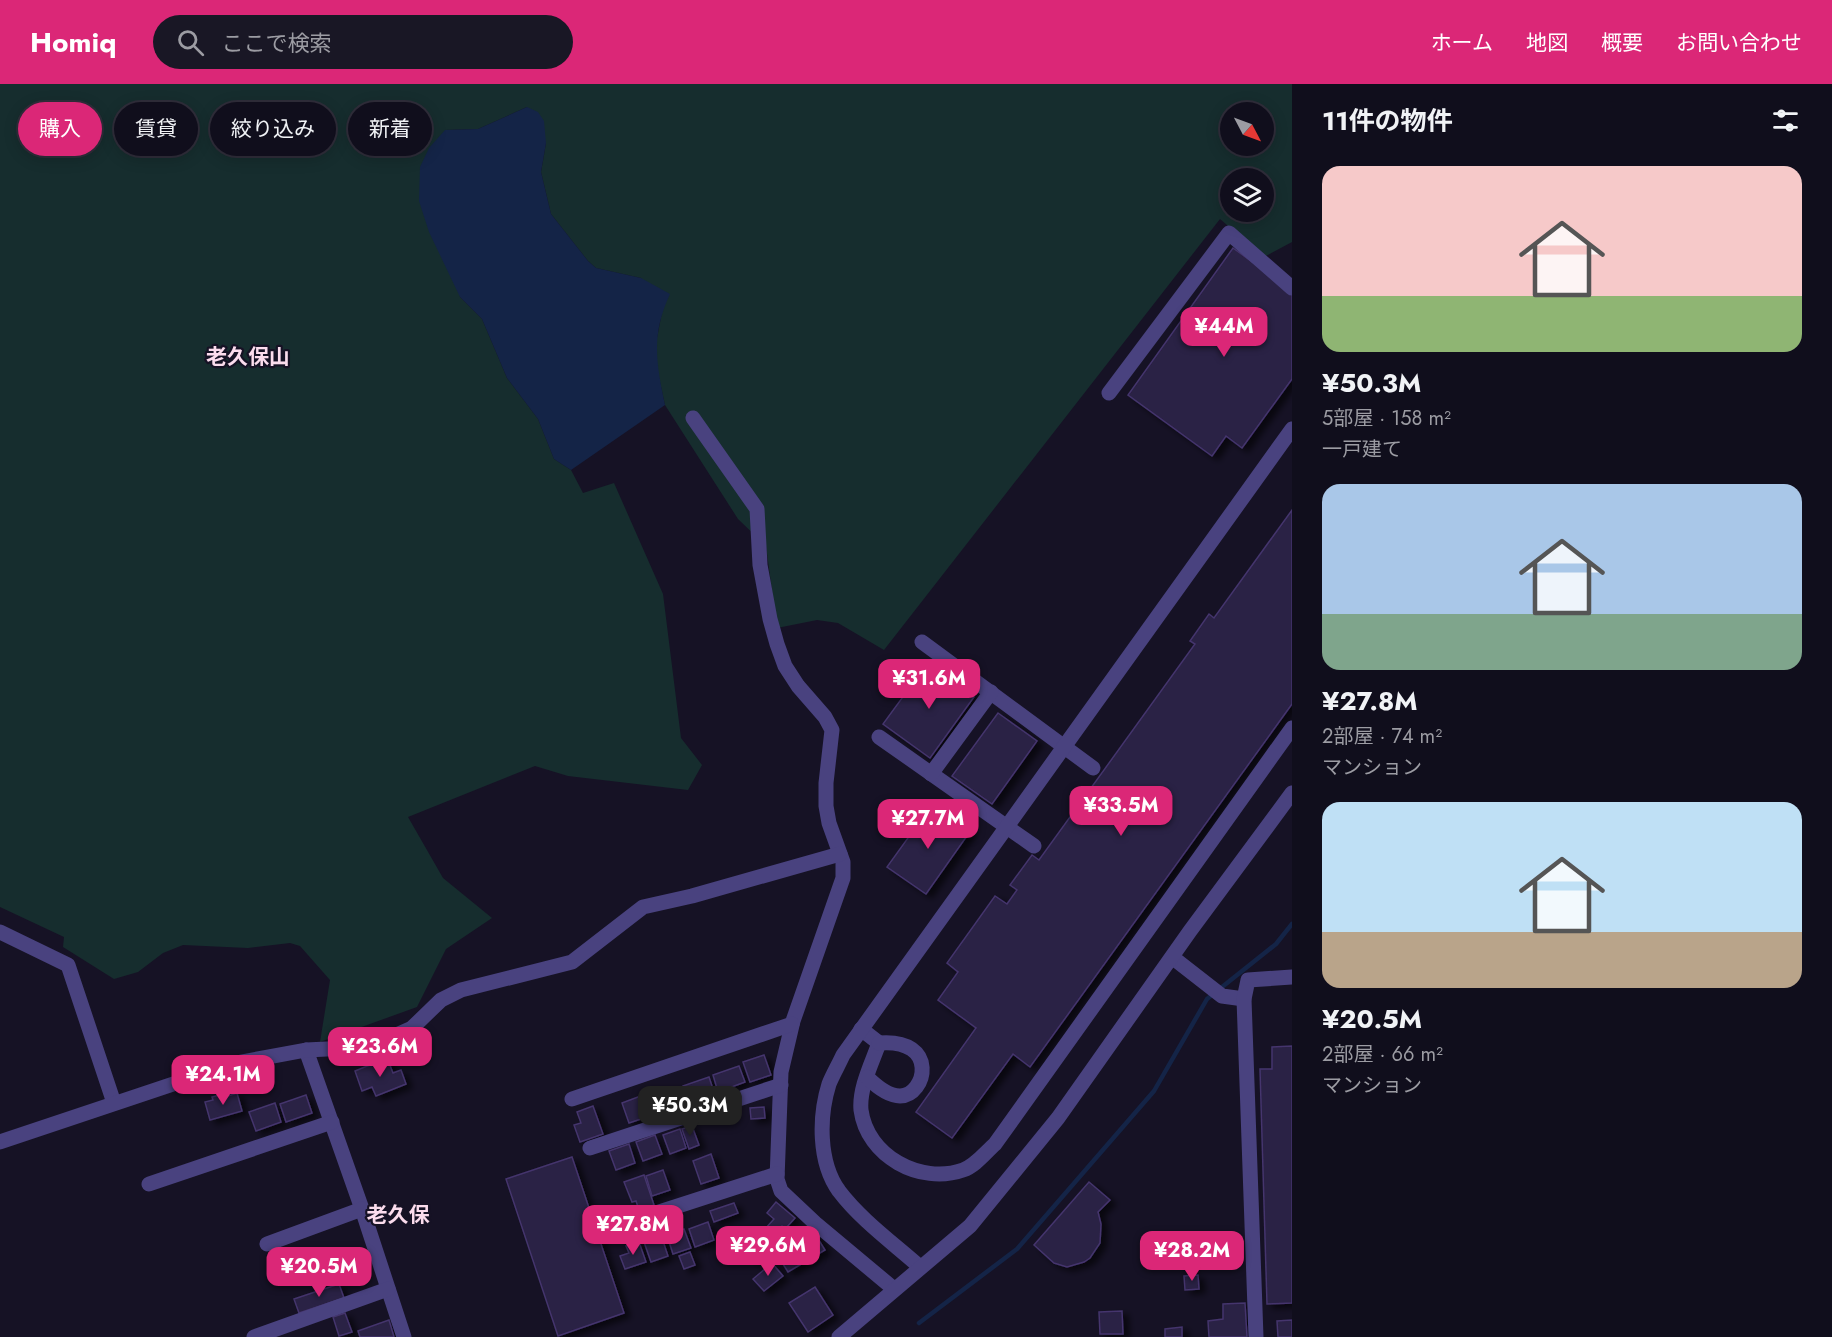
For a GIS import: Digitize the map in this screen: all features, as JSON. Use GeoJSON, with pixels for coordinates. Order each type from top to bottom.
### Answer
{"type":"FeatureCollection","features":[{"type":"Feature","properties":{"kind":"street"},"geometry":{"type":"LineString","coordinates":[[1109,393],[1229,233],[1292,288]]}},
{"type":"Feature","properties":{"kind":"street"},"geometry":{"type":"LineString","coordinates":[[693,418],[757,509],[760,565],[777,644],[785,666],[798,686],[825,717],[831,730],[826,806],[829,823],[843,862],[843,879],[792,1024],[781,1072],[777,1174],[781,1191],[815,1223],[894,1289]]}},
{"type":"Feature","properties":{"kind":"street"},"geometry":{"type":"LineString","coordinates":[[920,1267],[869,1222],[838,1190],[828,1168],[822,1123],[830,1083],[843,1054],[1292,429]]}},
{"type":"Feature","properties":{"kind":"street"},"geometry":{"type":"LineString","coordinates":[[922,642],[1093,768]]}},
{"type":"Feature","properties":{"kind":"street"},"geometry":{"type":"LineString","coordinates":[[931,774],[991,692]]}},
{"type":"Feature","properties":{"kind":"street"},"geometry":{"type":"LineString","coordinates":[[879,1043],[863,1087],[861,1108],[865,1127],[875,1145],[890,1159],[927,1173],[948,1174],[965,1169],[980,1158],[994,1144],[1292,728]]}},
{"type":"Feature","properties":{"kind":"street"},"geometry":{"type":"LineString","coordinates":[[879,737],[1034,846]]}},
{"type":"Feature","properties":{"kind":"street"},"geometry":{"type":"LineString","coordinates":[[839,1337],[970,1226],[1058,1118],[1292,793]]}},
{"type":"Feature","properties":{"kind":"street"},"geometry":{"type":"LineString","coordinates":[[0,1142],[236,1063],[306,1050],[369,1047],[412,1028],[441,1000],[461,990],[572,962],[643,908],[840,854]]}},
{"type":"Feature","properties":{"kind":"street"},"geometry":{"type":"LineString","coordinates":[[0,932],[68,965],[114,1104]]}},
{"type":"Feature","properties":{"kind":"street"},"geometry":{"type":"LineString","coordinates":[[1172,957],[1222,996],[1244,999]]}},
{"type":"Feature","properties":{"kind":"street"},"geometry":{"type":"LineString","coordinates":[[1256,1337],[1244,999],[1248,980],[1292,977]]}},
{"type":"Feature","properties":{"kind":"street"},"geometry":{"type":"LineString","coordinates":[[572,1099],[792,1024]]}},
{"type":"Feature","properties":{"kind":"street"},"geometry":{"type":"LineString","coordinates":[[861,1029],[879,1043],[893,1042],[915,1051],[920,1056],[922,1067],[921,1078],[916,1086],[900,1096],[876,1087],[867,1077]]}},
{"type":"Feature","properties":{"kind":"street"},"geometry":{"type":"LineString","coordinates":[[306,1050],[405,1337]]}},
{"type":"Feature","properties":{"kind":"street"},"geometry":{"type":"LineString","coordinates":[[591,1148],[780,1085]]}},
{"type":"Feature","properties":{"kind":"street"},"geometry":{"type":"LineString","coordinates":[[149,1184],[332,1122]]}},
{"type":"Feature","properties":{"kind":"street"},"geometry":{"type":"LineString","coordinates":[[613,1227],[777,1174]]}},
{"type":"Feature","properties":{"kind":"street"},"geometry":{"type":"LineString","coordinates":[[267,1244],[362,1209]]}},
{"type":"Feature","properties":{"kind":"street"},"geometry":{"type":"LineString","coordinates":[[254,1337],[388,1289]]}},
{"type":"Feature","properties":{"kind":"green space"},"geometry":{"type":"Polygon","coordinates":[[[0,84],[1292,84],[1292,242],[1264,257],[1223,222],[1274,222],[1274,168],[1220,168],[1220,219],[884,650],[838,623],[817,620],[777,628],[766,546],[738,519],[665,405],[656,364],[656,343],[662,312],[641,278],[596,268],[551,214],[541,172],[546,143],[527,107],[478,129],[445,130],[460,297],[482,319],[507,378],[538,419],[554,459],[571,470],[583,493],[614,483],[663,594],[681,738],[702,765],[688,790],[568,776],[535,766],[408,817],[443,878],[492,918],[446,949],[417,1007],[320,1042],[330,980],[300,946],[290,943],[248,948],[183,945],[163,953],[138,972],[114,979],[63,947],[64,937],[0,907],[0,84]]]}},
{"type":"Feature","properties":{"kind":"water"},"geometry":{"type":"Polygon","coordinates":[[[527,107],[538,112],[544,121],[546,143],[541,172],[551,214],[596,268],[641,278],[670,294],[660,323],[657,349],[665,405],[571,470],[554,459],[538,419],[507,378],[482,319],[460,297],[429,232],[419,201],[420,167],[425,156],[432,156],[432,145],[445,130],[478,129],[527,107]]]}},
{"type":"Feature","properties":{"kind":"building"},"geometry":{"type":"Polygon","coordinates":[[[1233,248],[1292,291],[1292,379],[1242,448],[1226,436],[1212,456],[1128,395],[1233,248]]]}},
{"type":"Feature","properties":{"kind":"building"},"geometry":{"type":"Polygon","coordinates":[[[1292,510],[1292,704],[1030,1067],[1013,1054],[952,1138],[916,1112],[976,1028],[938,1000],[958,972],[947,963],[995,896],[1007,904],[1017,890],[1010,885],[1032,855],[1039,860],[1195,644],[1190,641],[1209,614],[1214,618],[1292,510]]]}},
{"type":"Feature","properties":{"kind":"building"},"geometry":{"type":"Polygon","coordinates":[[[927,664],[939,672],[942,668],[948,673],[945,677],[974,697],[930,758],[883,724],[927,664]]]}},
{"type":"Feature","properties":{"kind":"building"},"geometry":{"type":"Polygon","coordinates":[[[998,713],[1037,741],[992,804],[952,776],[998,713]]]}},
{"type":"Feature","properties":{"kind":"building"},"geometry":{"type":"Polygon","coordinates":[[[931,806],[969,833],[926,894],[887,867],[931,806]]]}},
{"type":"Feature","properties":{"kind":"building"},"geometry":{"type":"Polygon","coordinates":[[[1292,1046],[1292,1303],[1267,1304],[1260,1069],[1272,1069],[1272,1047],[1292,1046]]]}},
{"type":"Feature","properties":{"kind":"building"},"geometry":{"type":"Polygon","coordinates":[[[764,1055],[771,1075],[750,1082],[743,1062],[764,1055]]]}},
{"type":"Feature","properties":{"kind":"building"},"geometry":{"type":"Polygon","coordinates":[[[387,1058],[393,1073],[401,1070],[406,1084],[376,1096],[372,1087],[362,1091],[355,1071],[387,1058]]]}},
{"type":"Feature","properties":{"kind":"building"},"geometry":{"type":"Polygon","coordinates":[[[739,1066],[745,1082],[718,1092],[713,1075],[739,1066]]]}},
{"type":"Feature","properties":{"kind":"building"},"geometry":{"type":"Polygon","coordinates":[[[709,1077],[716,1098],[690,1107],[683,1086],[709,1077]]]}},
{"type":"Feature","properties":{"kind":"building"},"geometry":{"type":"Polygon","coordinates":[[[227,1093],[228,1096],[237,1093],[242,1111],[210,1120],[205,1102],[213,1100],[212,1097],[227,1093]]]}},
{"type":"Feature","properties":{"kind":"building"},"geometry":{"type":"Polygon","coordinates":[[[646,1094],[653,1115],[629,1123],[622,1103],[646,1094]]]}},
{"type":"Feature","properties":{"kind":"building"},"geometry":{"type":"Polygon","coordinates":[[[306,1095],[312,1113],[286,1122],[280,1104],[306,1095]]]}},
{"type":"Feature","properties":{"kind":"building"},"geometry":{"type":"Polygon","coordinates":[[[275,1103],[281,1122],[256,1131],[249,1112],[275,1103]]]}},
{"type":"Feature","properties":{"kind":"building"},"geometry":{"type":"Polygon","coordinates":[[[593,1106],[603,1134],[580,1142],[574,1125],[581,1123],[577,1112],[593,1106]]]}},
{"type":"Feature","properties":{"kind":"building"},"geometry":{"type":"Polygon","coordinates":[[[764,1107],[765,1118],[751,1119],[750,1108],[764,1107]]]}},
{"type":"Feature","properties":{"kind":"building"},"geometry":{"type":"Polygon","coordinates":[[[692,1126],[699,1145],[689,1149],[682,1129],[692,1126]]]}},
{"type":"Feature","properties":{"kind":"building"},"geometry":{"type":"Polygon","coordinates":[[[680,1129],[686,1148],[670,1154],[663,1135],[680,1129]]]}},
{"type":"Feature","properties":{"kind":"building"},"geometry":{"type":"Polygon","coordinates":[[[655,1135],[662,1154],[643,1161],[636,1142],[655,1135]]]}},
{"type":"Feature","properties":{"kind":"building"},"geometry":{"type":"Polygon","coordinates":[[[629,1144],[635,1163],[616,1170],[609,1151],[629,1144]]]}},
{"type":"Feature","properties":{"kind":"building"},"geometry":{"type":"Polygon","coordinates":[[[711,1154],[719,1178],[701,1184],[693,1161],[711,1154]]]}},
{"type":"Feature","properties":{"kind":"building"},"geometry":{"type":"Polygon","coordinates":[[[572,1157],[624,1313],[558,1336],[506,1179],[572,1157]]]}},
{"type":"Feature","properties":{"kind":"building"},"geometry":{"type":"Polygon","coordinates":[[[663,1170],[670,1190],[652,1196],[646,1176],[663,1170]]]}},
{"type":"Feature","properties":{"kind":"building"},"geometry":{"type":"Polygon","coordinates":[[[644,1175],[654,1205],[639,1210],[636,1201],[632,1202],[624,1182],[644,1175]]]}},
{"type":"Feature","properties":{"kind":"building"},"geometry":{"type":"Polygon","coordinates":[[[1089,1182],[1110,1200],[1098,1212],[1101,1224],[1100,1243],[1090,1258],[1084,1262],[1067,1267],[1054,1263],[1034,1245],[1089,1182]]]}},
{"type":"Feature","properties":{"kind":"building"},"geometry":{"type":"Polygon","coordinates":[[[776,1202],[795,1218],[785,1229],[782,1226],[772,1238],[768,1238],[760,1230],[763,1227],[765,1229],[774,1219],[767,1213],[776,1202]]]}},
{"type":"Feature","properties":{"kind":"building"},"geometry":{"type":"Polygon","coordinates":[[[734,1203],[738,1213],[714,1222],[710,1211],[734,1203]]]}},
{"type":"Feature","properties":{"kind":"building"},"geometry":{"type":"Polygon","coordinates":[[[708,1222],[714,1240],[695,1247],[689,1229],[708,1222]]]}},
{"type":"Feature","properties":{"kind":"building"},"geometry":{"type":"Polygon","coordinates":[[[657,1223],[668,1256],[651,1262],[643,1239],[653,1235],[649,1225],[657,1223]]]}},
{"type":"Feature","properties":{"kind":"building"},"geometry":{"type":"Polygon","coordinates":[[[684,1229],[691,1248],[673,1254],[667,1235],[684,1229]]]}},
{"type":"Feature","properties":{"kind":"building"},"geometry":{"type":"Polygon","coordinates":[[[815,1234],[825,1250],[788,1272],[778,1256],[815,1234]]]}},
{"type":"Feature","properties":{"kind":"building"},"geometry":{"type":"Polygon","coordinates":[[[639,1242],[646,1262],[625,1269],[620,1256],[629,1253],[626,1246],[639,1242]]]}},
{"type":"Feature","properties":{"kind":"building"},"geometry":{"type":"Polygon","coordinates":[[[763,1246],[766,1251],[753,1260],[750,1255],[763,1246]]]}},
{"type":"Feature","properties":{"kind":"building"},"geometry":{"type":"Polygon","coordinates":[[[690,1252],[695,1265],[684,1269],[679,1256],[690,1252]]]}},
{"type":"Feature","properties":{"kind":"building"},"geometry":{"type":"Polygon","coordinates":[[[772,1263],[783,1276],[764,1291],[753,1279],[772,1263]]]}},
{"type":"Feature","properties":{"kind":"building"},"geometry":{"type":"Polygon","coordinates":[[[1198,1275],[1199,1289],[1185,1290],[1184,1276],[1198,1275]]]}},
{"type":"Feature","properties":{"kind":"building"},"geometry":{"type":"Polygon","coordinates":[[[339,1284],[344,1298],[299,1313],[294,1299],[339,1284]]]}},
{"type":"Feature","properties":{"kind":"building"},"geometry":{"type":"Polygon","coordinates":[[[815,1287],[833,1315],[808,1332],[789,1303],[815,1287]]]}},
{"type":"Feature","properties":{"kind":"building"},"geometry":{"type":"Polygon","coordinates":[[[1245,1303],[1247,1337],[1209,1337],[1208,1321],[1223,1319],[1223,1304],[1245,1303]]]}},
{"type":"Feature","properties":{"kind":"building"},"geometry":{"type":"Polygon","coordinates":[[[1122,1311],[1123,1334],[1100,1334],[1099,1312],[1122,1311]]]}},
{"type":"Feature","properties":{"kind":"building"},"geometry":{"type":"Polygon","coordinates":[[[345,1313],[352,1332],[339,1336],[333,1317],[345,1313]]]}},
{"type":"Feature","properties":{"kind":"building"},"geometry":{"type":"Polygon","coordinates":[[[389,1320],[394,1337],[360,1337],[358,1331],[389,1320]]]}},
{"type":"Feature","properties":{"kind":"building"},"geometry":{"type":"Polygon","coordinates":[[[1292,1320],[1292,1337],[1278,1337],[1277,1321],[1292,1320]]]}},
{"type":"Feature","properties":{"kind":"building"},"geometry":{"type":"Polygon","coordinates":[[[1182,1327],[1182,1337],[1165,1337],[1165,1329],[1182,1327]]]}},
{"type":"Feature","properties":{"kind":"waterway"},"geometry":{"type":"LineString","coordinates":[[919,1323],[1017,1249],[1154,1091],[1207,999],[1276,944],[1292,924]]}},
{"type":"Feature","properties":{"kind":"district","name":"老久保山"},"geometry":{"type":"Point","coordinates":[248,357]}},
{"type":"Feature","properties":{"kind":"district","name":"老久保"},"geometry":{"type":"Point","coordinates":[398,1215]}}]}
